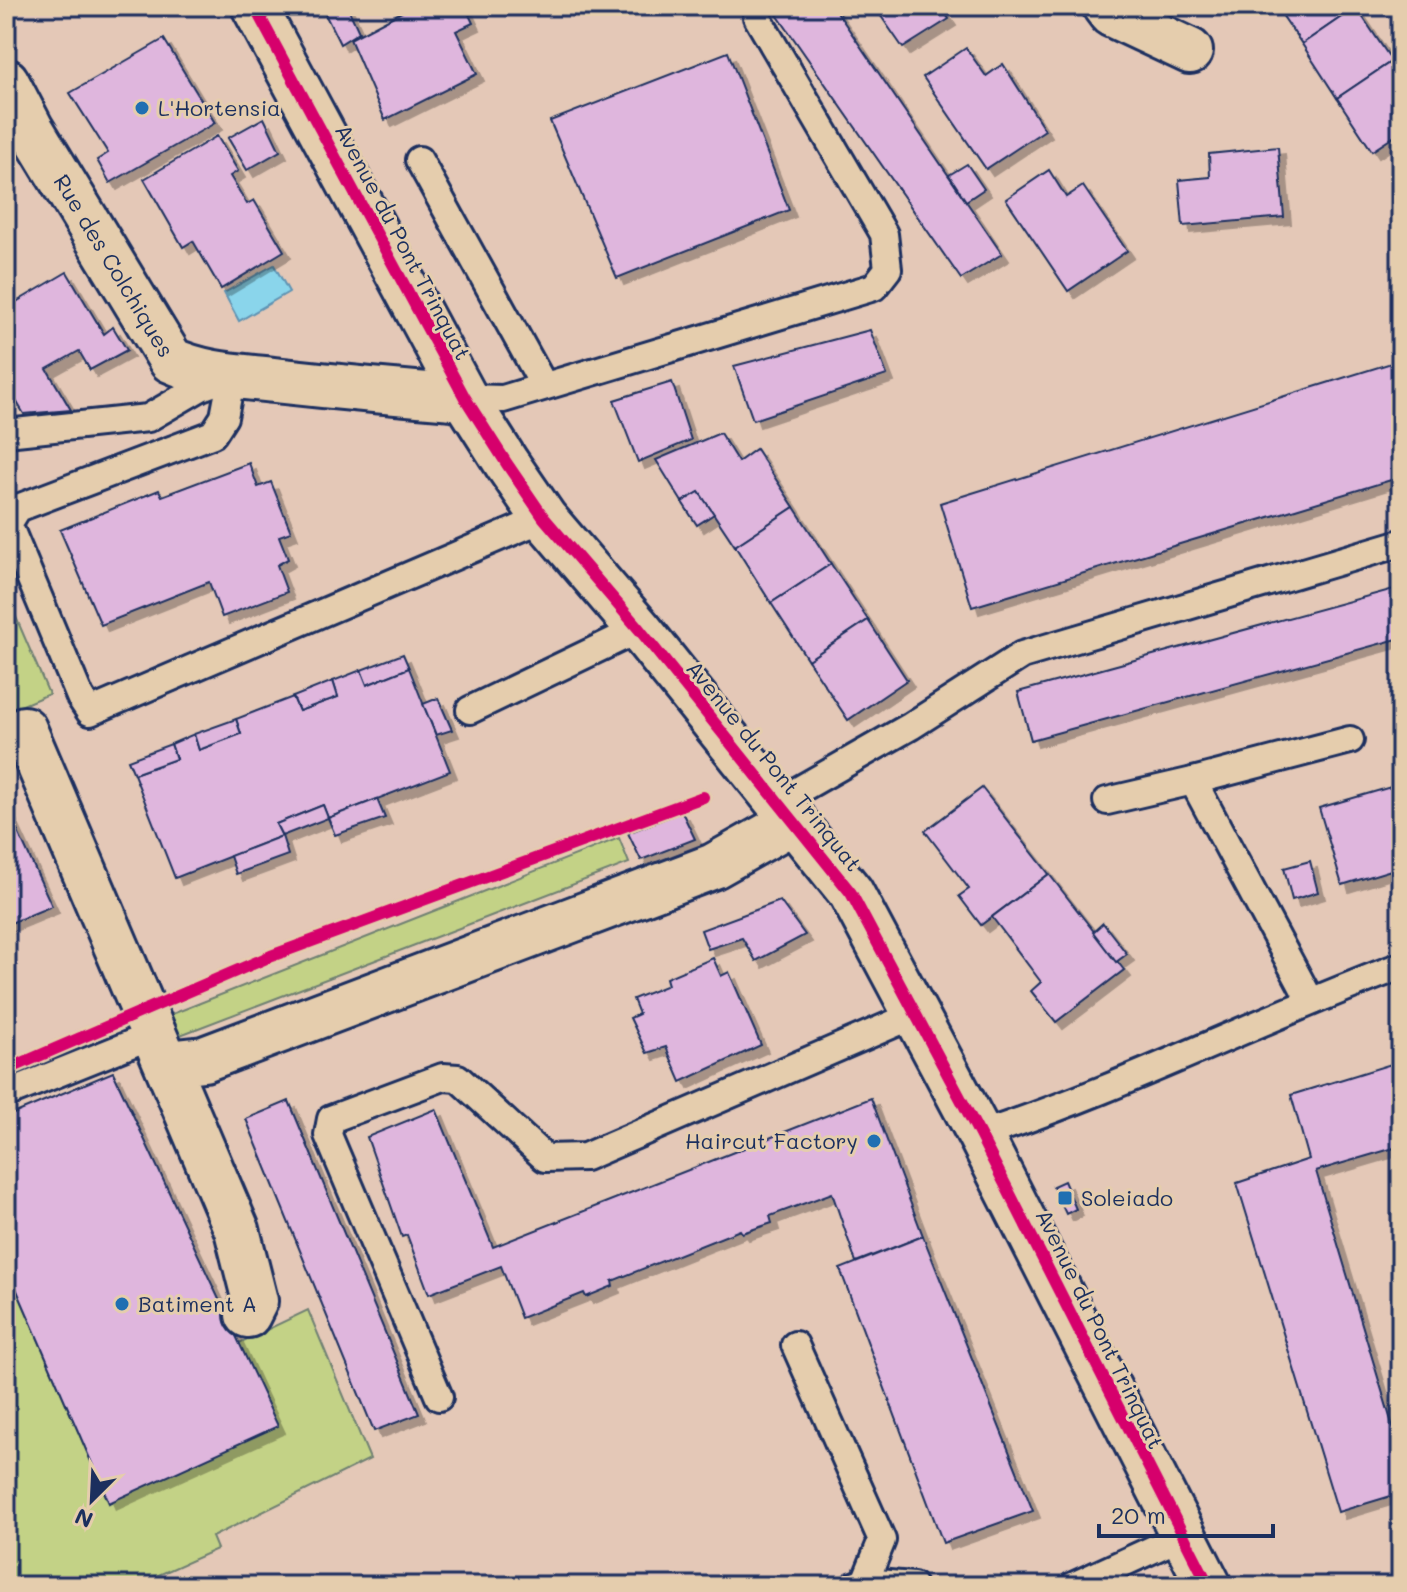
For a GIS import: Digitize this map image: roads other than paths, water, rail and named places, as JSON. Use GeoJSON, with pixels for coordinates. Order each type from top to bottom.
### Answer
{"type":"FeatureCollection","features":[{"type":"Feature","properties":{"kind":"street","name":"Avenue du Pont Trinquat"},"geometry":{"type":"LineString","coordinates":[[254,6],[465,398],[544,518],[639,629],[851,893],[980,1135],[1209,1586]]}},
{"type":"Feature","properties":{"kind":"street"},"geometry":{"type":"LineString","coordinates":[[1105,6],[1111,14],[1190,51]]}},
{"type":"Feature","properties":{"kind":"street","name":"Rue des Colchiques"},"geometry":{"type":"LineString","coordinates":[[6,81],[18,137],[171,360],[190,369],[232,375],[465,398]]}},
{"type":"Feature","properties":{"kind":"street"},"geometry":{"type":"LineString","coordinates":[[24,729],[237,1230],[255,1301],[248,1315]]}},
{"type":"Feature","properties":{"kind":"street"},"geometry":{"type":"LineString","coordinates":[[160,1049],[198,1042],[707,849],[784,812]]}},
{"type":"Feature","properties":{"kind":"lane"},"geometry":{"type":"LineString","coordinates":[[465,398],[503,399],[543,384],[874,287],[888,269],[884,234],[757,17]]}},
{"type":"Feature","properties":{"kind":"lane"},"geometry":{"type":"LineString","coordinates":[[419,160],[543,384]]}},
{"type":"Feature","properties":{"kind":"lane"},"geometry":{"type":"LineString","coordinates":[[6,433],[148,418],[201,387],[232,375]]}},
{"type":"Feature","properties":{"kind":"lane"},"geometry":{"type":"LineString","coordinates":[[232,375],[224,417],[213,434],[18,508],[8,524],[80,697],[90,712],[544,518]]}},
{"type":"Feature","properties":{"kind":"lane"},"geometry":{"type":"LineString","coordinates":[[784,812],[1022,655],[1401,543]]}},
{"type":"Feature","properties":{"kind":"lane"},"geometry":{"type":"LineString","coordinates":[[470,710],[639,629]]}},
{"type":"Feature","properties":{"kind":"lane"},"geometry":{"type":"LineString","coordinates":[[1107,801],[1350,740]]}},
{"type":"Feature","properties":{"kind":"lane"},"geometry":{"type":"LineString","coordinates":[[1193,781],[1310,1000]]}},
{"type":"Feature","properties":{"kind":"lane"},"geometry":{"type":"LineString","coordinates":[[980,1135],[1051,1111],[1310,1000],[1401,966]]}},
{"type":"Feature","properties":{"kind":"lane"},"geometry":{"type":"LineString","coordinates":[[439,1397],[328,1135],[331,1119],[443,1077],[458,1078],[545,1158],[585,1157],[914,1015]]}},
{"type":"Feature","properties":{"kind":"lane"},"geometry":{"type":"LineString","coordinates":[[6,1094],[160,1049]]}},
{"type":"Feature","properties":{"kind":"lane"},"geometry":{"type":"LineString","coordinates":[[795,1345],[882,1540],[859,1584],[913,1586]]}},
{"type":"Feature","properties":{"kind":"lane"},"geometry":{"type":"LineString","coordinates":[[1073,1586],[1182,1536]]}},
{"type":"Feature","properties":{"kind":"water"},"geometry":{"type":"Polygon","coordinates":[[[274,265],[289,292],[239,321],[224,293],[274,265]]]}},
{"type":"Feature","properties":{"kind":"place","name":"L'Hortensia"},"geometry":{"type":"Point","coordinates":[142,108]}},
{"type":"Feature","properties":{"kind":"place","name":"Haircut Factory"},"geometry":{"type":"Point","coordinates":[874,1141]}},
{"type":"Feature","properties":{"kind":"place","name":"Soleiado"},"geometry":{"type":"Point","coordinates":[1065,1198]}},
{"type":"Feature","properties":{"kind":"place","name":"Batiment A"},"geometry":{"type":"Point","coordinates":[122,1304]}}]}
